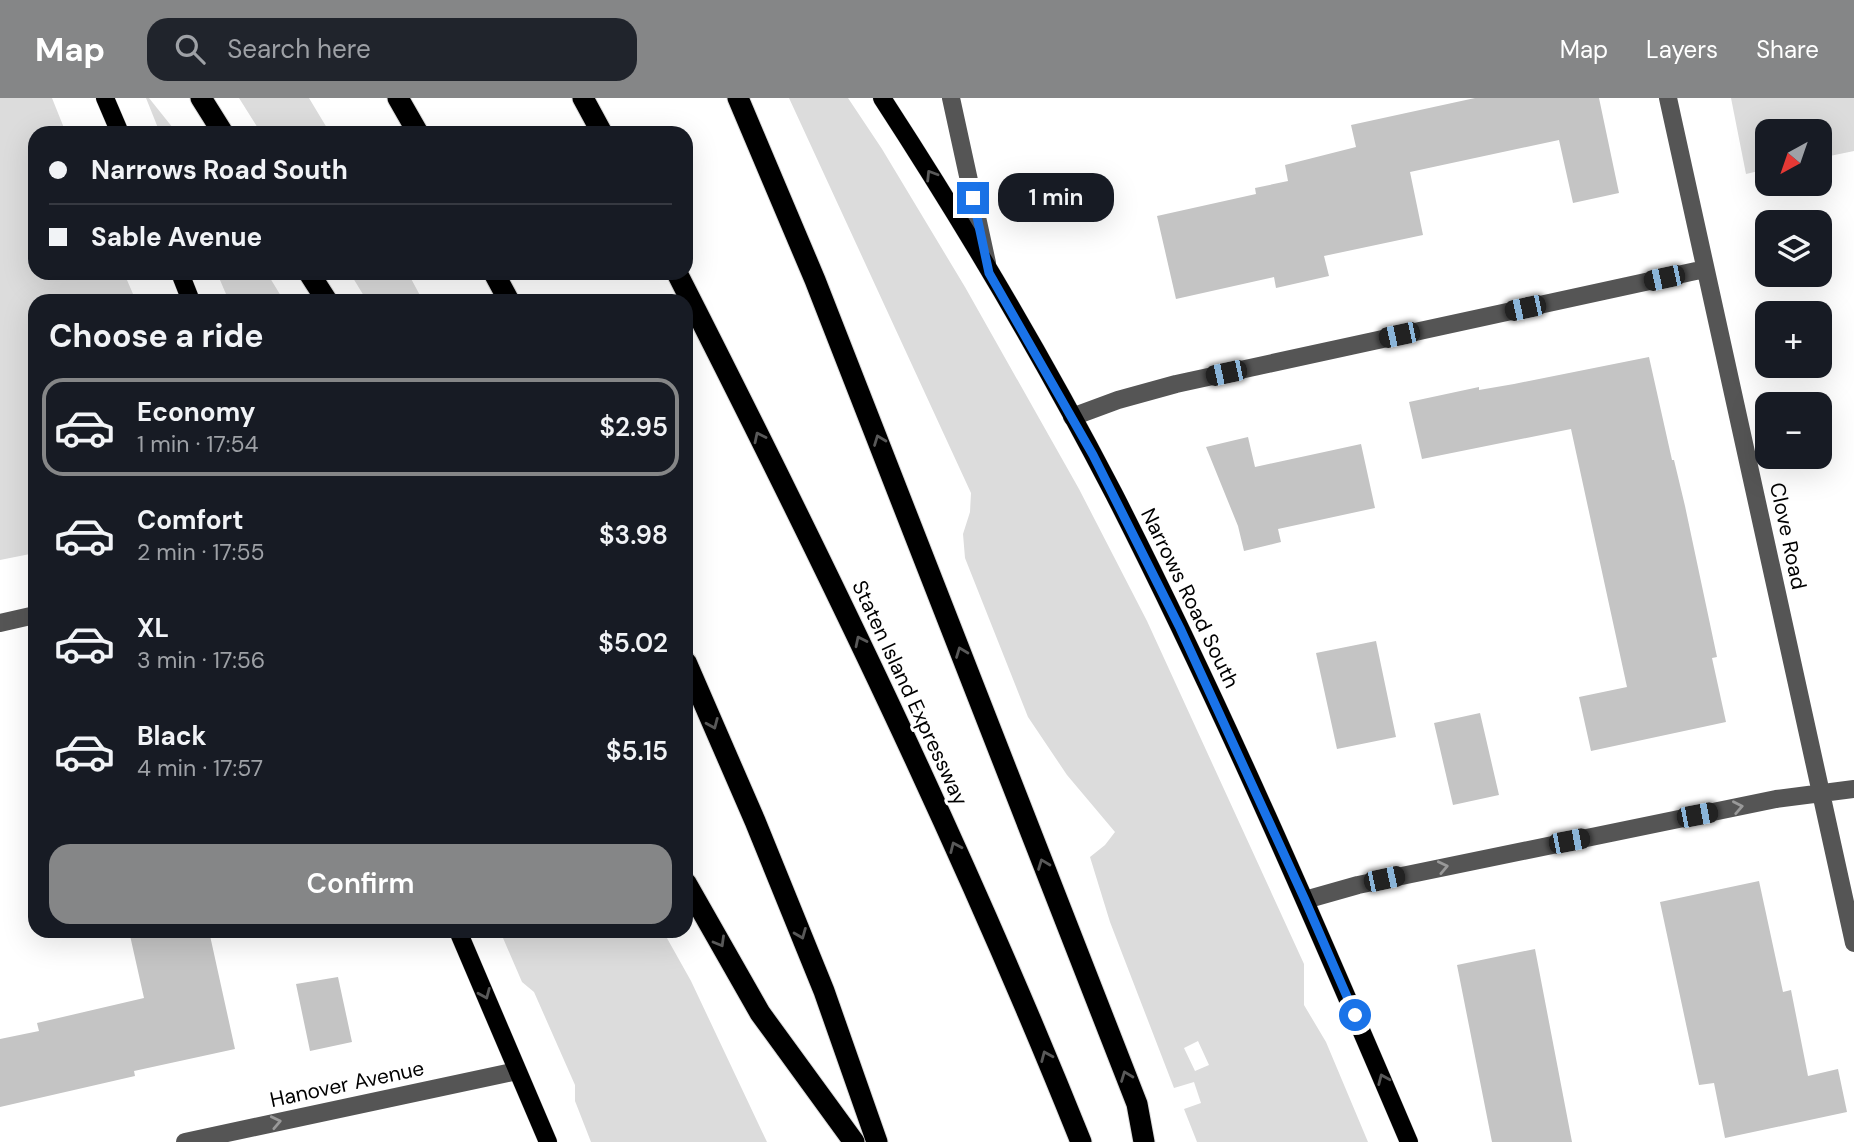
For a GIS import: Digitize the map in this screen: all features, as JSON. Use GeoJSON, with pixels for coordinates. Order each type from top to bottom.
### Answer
{"type":"FeatureCollection","features":[{"type":"Feature","properties":{"kind":"highway"},"geometry":{"type":"LineString","coordinates":[[201,98],[219,126]]}},
{"type":"Feature","properties":{"kind":"highway"},"geometry":{"type":"LineString","coordinates":[[398,98],[414,126]]}},
{"type":"Feature","properties":{"kind":"highway"},"geometry":{"type":"LineString","coordinates":[[583,98],[598,126]]}},
{"type":"Feature","properties":{"kind":"highway"},"geometry":{"type":"LineString","coordinates":[[738,98],[816,280],[1137,1104],[1143,1142]]}},
{"type":"Feature","properties":{"kind":"highway","name":"Staten Island Expressway"},"geometry":{"type":"LineString","coordinates":[[693,305],[860,641],[928,786],[1005,957],[1081,1142]]}},
{"type":"Feature","properties":{"kind":"highway"},"geometry":{"type":"LineString","coordinates":[[693,678],[824,991],[877,1142]]}},
{"type":"Feature","properties":{"kind":"highway"},"geometry":{"type":"LineString","coordinates":[[693,895],[760,1013],[853,1142]]}},
{"type":"Feature","properties":{"kind":"main road"},"geometry":{"type":"LineString","coordinates":[[105,98],[117,126]]}},
{"type":"Feature","properties":{"kind":"main road","name":"Narrows Road South"},"geometry":{"type":"LineString","coordinates":[[883,98],[989,273],[1072,416],[1113,494],[1190,649],[1305,900],[1409,1142]]}},
{"type":"Feature","properties":{"kind":"main road"},"geometry":{"type":"LineString","coordinates":[[461,938],[548,1142]]}},
{"type":"Feature","properties":{"kind":"street"},"geometry":{"type":"LineString","coordinates":[[951,98],[989,273]]}},
{"type":"Feature","properties":{"kind":"street","name":"Clove Road"},"geometry":{"type":"LineString","coordinates":[[1668,98],[1854,943]]}},
{"type":"Feature","properties":{"kind":"street"},"geometry":{"type":"LineString","coordinates":[[1072,416],[1176,384],[1705,269]]}},
{"type":"Feature","properties":{"kind":"street"},"geometry":{"type":"LineString","coordinates":[[0,623],[28,617]]}},
{"type":"Feature","properties":{"kind":"street"},"geometry":{"type":"LineString","coordinates":[[1305,900],[1357,885],[1776,799],[1854,789]]}},
{"type":"Feature","properties":{"kind":"street","name":"Hanover Avenue"},"geometry":{"type":"LineString","coordinates":[[185,1142],[517,1071]]}},
{"type":"Feature","properties":{"kind":"shaded area"},"geometry":{"type":"Polygon","coordinates":[[[0,98],[52,98],[63,126],[28,126],[28,280],[127,280],[133,294],[28,294],[28,554],[0,560],[0,98]]]}},
{"type":"Feature","properties":{"kind":"shaded area"},"geometry":{"type":"Polygon","coordinates":[[[146,98],[149,98],[171,126],[157,126],[146,98]]]}},
{"type":"Feature","properties":{"kind":"shaded area"},"geometry":{"type":"Polygon","coordinates":[[[239,98],[309,98],[326,126],[257,126],[239,98]]]}},
{"type":"Feature","properties":{"kind":"shaded area"},"geometry":{"type":"Polygon","coordinates":[[[789,98],[848,98],[965,287],[1079,489],[1147,621],[1304,964],[1304,1005],[1326,1042],[1368,1142],[1197,1142],[1184,1109],[1201,1103],[1194,1082],[1174,1088],[1110,922],[1090,857],[1105,845],[1115,832],[1067,775],[1028,717],[965,558],[963,534],[970,512],[971,493],[789,98]],[[1198,1041],[1184,1048],[1195,1071],[1209,1065],[1198,1041]]]}},
{"type":"Feature","properties":{"kind":"shaded area"},"geometry":{"type":"Polygon","coordinates":[[[1731,98],[1854,98],[1854,151],[1832,156],[1832,119],[1755,119],[1755,172],[1746,174],[1731,98]]]}},
{"type":"Feature","properties":{"kind":"shaded area"},"geometry":{"type":"Polygon","coordinates":[[[220,280],[271,280],[280,294],[226,294],[220,280]]]}},
{"type":"Feature","properties":{"kind":"shaded area"},"geometry":{"type":"Polygon","coordinates":[[[354,280],[412,280],[419,294],[363,294],[354,280]]]}},
{"type":"Feature","properties":{"kind":"shaded area"},"geometry":{"type":"Polygon","coordinates":[[[503,938],[667,938],[691,981],[767,1142],[591,1142],[575,1101],[575,1085],[534,992],[522,982],[503,938]]]}},
{"type":"Feature","properties":{"kind":"building"},"geometry":{"type":"Polygon","coordinates":[[[1475,98],[1599,98],[1619,193],[1573,203],[1559,140],[1410,172],[1423,235],[1324,256],[1329,276],[1276,288],[1274,277],[1176,299],[1157,216],[1256,194],[1255,188],[1288,181],[1285,165],[1356,147],[1351,125],[1475,98]]]}},
{"type":"Feature","properties":{"kind":"building"},"geometry":{"type":"Polygon","coordinates":[[[1649,357],[1685,506],[1717,657],[1712,658],[1726,722],[1591,751],[1579,697],[1627,687],[1571,429],[1422,459],[1409,402],[1649,357]]]}},
{"type":"Feature","properties":{"kind":"building"},"geometry":{"type":"Polygon","coordinates":[[[1248,437],[1255,467],[1361,444],[1375,508],[1278,529],[1281,542],[1244,551],[1238,526],[1206,447],[1248,437]]]}},
{"type":"Feature","properties":{"kind":"building"},"geometry":{"type":"Polygon","coordinates":[[[1376,641],[1396,737],[1337,749],[1316,653],[1376,641]]]}},
{"type":"Feature","properties":{"kind":"building"},"geometry":{"type":"Polygon","coordinates":[[[1480,713],[1499,795],[1453,805],[1434,723],[1480,713]]]}},
{"type":"Feature","properties":{"kind":"building"},"geometry":{"type":"Polygon","coordinates":[[[1759,881],[1783,992],[1791,990],[1808,1076],[1838,1069],[1847,1112],[1725,1138],[1714,1083],[1699,1085],[1660,902],[1759,881]]]}},
{"type":"Feature","properties":{"kind":"building"},"geometry":{"type":"Polygon","coordinates":[[[131,938],[211,938],[235,1049],[134,1071],[135,1076],[0,1107],[0,1039],[39,1031],[37,1023],[144,998],[131,938]]]}},
{"type":"Feature","properties":{"kind":"building"},"geometry":{"type":"Polygon","coordinates":[[[1535,949],[1572,1142],[1492,1142],[1457,965],[1535,949]]]}},
{"type":"Feature","properties":{"kind":"building"},"geometry":{"type":"Polygon","coordinates":[[[338,977],[352,1042],[310,1051],[296,984],[338,977]]]}},
{"type":"Feature","properties":{"kind":"route"},"geometry":{"type":"LineString","coordinates":[[973,198],[989,273],[1093,455],[1180,628],[1355,1015]]}}]}
